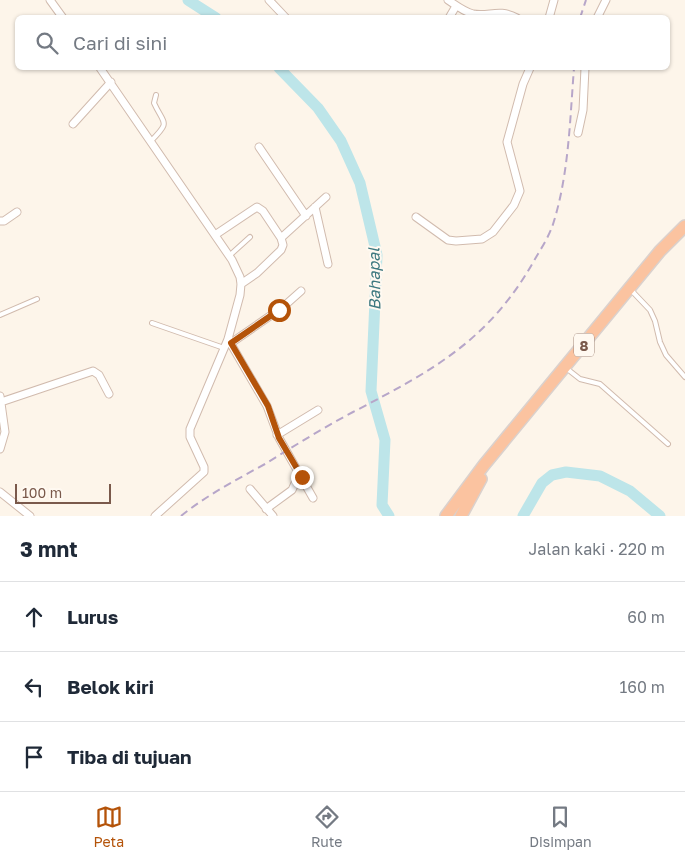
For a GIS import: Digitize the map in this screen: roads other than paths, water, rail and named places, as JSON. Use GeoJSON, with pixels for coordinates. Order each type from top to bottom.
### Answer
{"type":"FeatureCollection","features":[{"type":"Feature","properties":{"kind":"highway","name":"8"},"geometry":{"type":"LineString","coordinates":[[446,516],[484,465],[566,368],[660,251],[685,226]]}},
{"type":"Feature","properties":{"kind":"highway","name":"8"},"geometry":{"type":"LineString","coordinates":[[462,516],[481,479],[484,465]]}},
{"type":"Feature","properties":{"kind":"street"},"geometry":{"type":"LineString","coordinates":[[50,0],[61,15]]}},
{"type":"Feature","properties":{"kind":"street"},"geometry":{"type":"LineString","coordinates":[[269,0],[283,15]]}},
{"type":"Feature","properties":{"kind":"street"},"geometry":{"type":"LineString","coordinates":[[448,0],[473,14],[494,12],[511,15]]}},
{"type":"Feature","properties":{"kind":"street"},"geometry":{"type":"LineString","coordinates":[[550,15],[554,0]]}},
{"type":"Feature","properties":{"kind":"street"},"geometry":{"type":"LineString","coordinates":[[598,15],[606,0]]}},
{"type":"Feature","properties":{"kind":"street"},"geometry":{"type":"LineString","coordinates":[[451,15],[456,6]]}},
{"type":"Feature","properties":{"kind":"street"},"geometry":{"type":"LineString","coordinates":[[102,70],[229,256],[236,268],[241,284],[229,341],[224,348],[190,429],[190,437],[204,467],[204,472],[155,516]]}},
{"type":"Feature","properties":{"kind":"street"},"geometry":{"type":"LineString","coordinates":[[416,217],[442,236],[456,241],[487,237],[514,205],[520,191],[507,142],[523,84],[529,70]]}},
{"type":"Feature","properties":{"kind":"street"},"geometry":{"type":"LineString","coordinates":[[578,133],[583,110],[585,70]]}},
{"type":"Feature","properties":{"kind":"street"},"geometry":{"type":"LineString","coordinates":[[72,124],[111,82]]}},
{"type":"Feature","properties":{"kind":"street"},"geometry":{"type":"LineString","coordinates":[[259,147],[306,216]]}},
{"type":"Feature","properties":{"kind":"street"},"geometry":{"type":"LineString","coordinates":[[281,238],[326,197]]}},
{"type":"Feature","properties":{"kind":"street"},"geometry":{"type":"LineString","coordinates":[[215,235],[257,207],[263,211],[281,238],[284,246],[281,250],[241,284]]}},
{"type":"Feature","properties":{"kind":"street"},"geometry":{"type":"LineString","coordinates":[[316,207],[328,264]]}},
{"type":"Feature","properties":{"kind":"street"},"geometry":{"type":"LineString","coordinates":[[0,221],[4,221],[17,212]]}},
{"type":"Feature","properties":{"kind":"street"},"geometry":{"type":"LineString","coordinates":[[229,341],[283,308],[301,291]]}},
{"type":"Feature","properties":{"kind":"street"},"geometry":{"type":"LineString","coordinates":[[229,341],[268,406],[278,435],[313,498]]}},
{"type":"Feature","properties":{"kind":"street"},"geometry":{"type":"LineString","coordinates":[[0,449],[5,432],[1,399],[93,371],[98,375],[109,394]]}},
{"type":"Feature","properties":{"kind":"street"},"geometry":{"type":"LineString","coordinates":[[278,435],[318,410]]}},
{"type":"Feature","properties":{"kind":"street"},"geometry":{"type":"LineString","coordinates":[[266,509],[292,490],[296,481],[302,477]]}},
{"type":"Feature","properties":{"kind":"street"},"geometry":{"type":"LineString","coordinates":[[250,489],[273,516]]}},
{"type":"Feature","properties":{"kind":"street"},"geometry":{"type":"LineString","coordinates":[[0,492],[26,515]]}},
{"type":"Feature","properties":{"kind":"lane"},"geometry":{"type":"LineString","coordinates":[[151,141],[164,123],[154,103],[156,95]]}},
{"type":"Feature","properties":{"kind":"lane"},"geometry":{"type":"LineString","coordinates":[[229,256],[250,237]]}},
{"type":"Feature","properties":{"kind":"lane"},"geometry":{"type":"LineString","coordinates":[[630,289],[650,310],[666,355],[685,377]]}},
{"type":"Feature","properties":{"kind":"lane"},"geometry":{"type":"LineString","coordinates":[[0,315],[37,299]]}},
{"type":"Feature","properties":{"kind":"lane"},"geometry":{"type":"LineString","coordinates":[[152,323],[224,348]]}},
{"type":"Feature","properties":{"kind":"lane"},"geometry":{"type":"LineString","coordinates":[[566,368],[580,378],[600,384],[668,444]]}},
{"type":"Feature","properties":{"kind":"waterway","name":"Bahapal"},"geometry":{"type":"LineString","coordinates":[[188,0],[211,15]]}},
{"type":"Feature","properties":{"kind":"waterway","name":"Bahapal"},"geometry":{"type":"LineString","coordinates":[[281,70],[318,108],[341,141],[360,183],[377,255],[371,391],[385,440],[382,505],[389,516]]}},
{"type":"Feature","properties":{"kind":"waterway","name":"Bahapal"},"geometry":{"type":"LineString","coordinates":[[523,516],[542,483],[552,475],[566,472],[600,476],[630,491],[660,516]]}},
{"type":"Feature","properties":{"kind":"railway"},"geometry":{"type":"LineString","coordinates":[[581,15],[586,0]]}},
{"type":"Feature","properties":{"kind":"railway"},"geometry":{"type":"LineString","coordinates":[[181,516],[222,488],[433,367],[457,350],[499,311],[518,287],[548,236],[554,221],[566,164],[574,70]]}}]}
